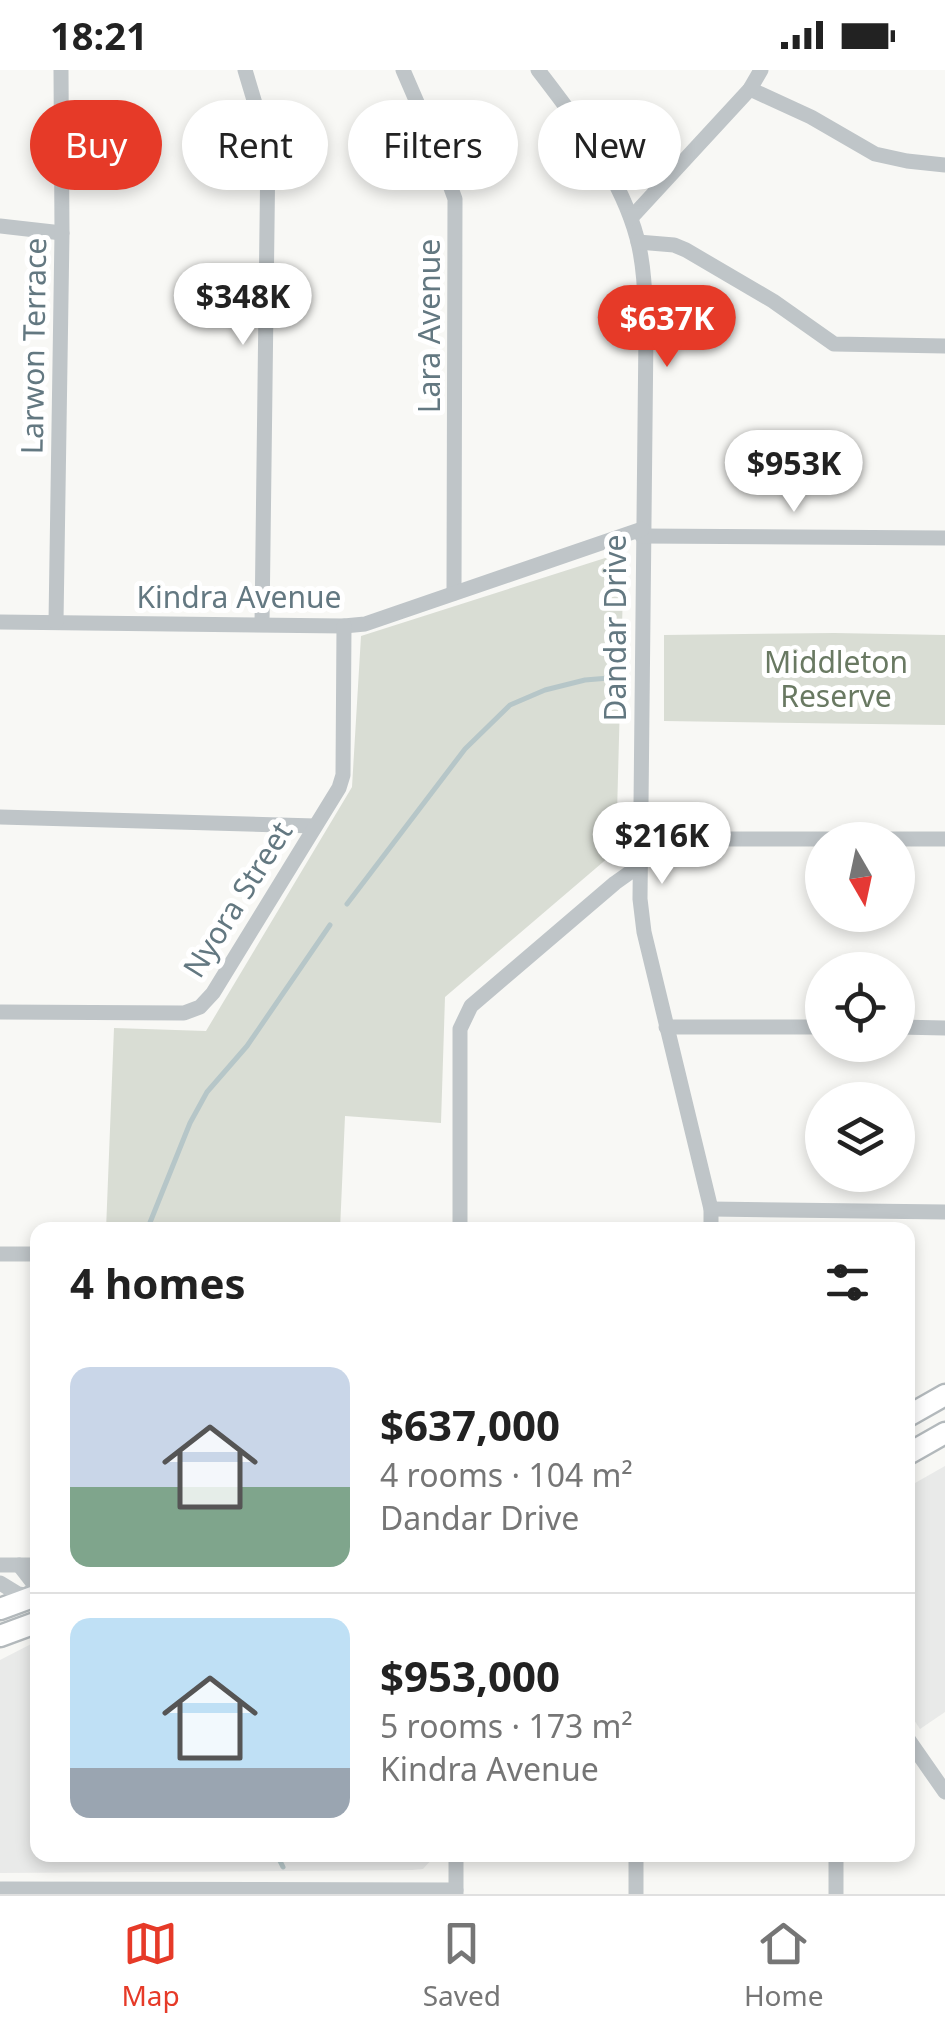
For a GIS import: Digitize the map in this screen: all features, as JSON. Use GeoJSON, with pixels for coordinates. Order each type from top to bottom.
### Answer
{"type":"FeatureCollection","features":[{"type":"Feature","properties":{"kind":"main road"},"geometry":{"type":"LineString","coordinates":[[915,1412],[945,1396]]}},
{"type":"Feature","properties":{"kind":"main road"},"geometry":{"type":"LineString","coordinates":[[915,1450],[945,1433]]}},
{"type":"Feature","properties":{"kind":"main road"},"geometry":{"type":"LineString","coordinates":[[0,1609],[30,1601]]}},
{"type":"Feature","properties":{"kind":"main road"},"geometry":{"type":"LineString","coordinates":[[0,1636],[30,1625]]}},
{"type":"Feature","properties":{"kind":"street","name":"Larwon Terrace"},"geometry":{"type":"LineString","coordinates":[[56,622],[62,70]]}},
{"type":"Feature","properties":{"kind":"street"},"geometry":{"type":"LineString","coordinates":[[245,70],[268,147],[262,624]]}},
{"type":"Feature","properties":{"kind":"street","name":"Lara Avenue"},"geometry":{"type":"LineString","coordinates":[[402,70],[455,200],[454,593]]}},
{"type":"Feature","properties":{"kind":"street","name":"Dandar Drive"},"geometry":{"type":"LineString","coordinates":[[538,70],[601,158],[631,218],[638,242],[646,332],[639,866],[644,932],[711,1222]]}},
{"type":"Feature","properties":{"kind":"street"},"geometry":{"type":"LineString","coordinates":[[631,218],[750,90],[761,70]]}},
{"type":"Feature","properties":{"kind":"street"},"geometry":{"type":"LineString","coordinates":[[750,90],[811,117],[874,154],[945,165]]}},
{"type":"Feature","properties":{"kind":"street"},"geometry":{"type":"LineString","coordinates":[[0,226],[62,233]]}},
{"type":"Feature","properties":{"kind":"street"},"geometry":{"type":"LineString","coordinates":[[638,242],[686,250],[773,301],[834,344],[945,346]]}},
{"type":"Feature","properties":{"kind":"street","name":"Kindra Avenue"},"geometry":{"type":"LineString","coordinates":[[0,622],[344,626],[365,624],[642,533],[945,538]]}},
{"type":"Feature","properties":{"kind":"street","name":"Nyora Street"},"geometry":{"type":"LineString","coordinates":[[0,1012],[184,1013],[200,1007],[221,980],[334,798],[343,775],[344,626]]}},
{"type":"Feature","properties":{"kind":"street"},"geometry":{"type":"LineString","coordinates":[[0,817],[315,826]]}},
{"type":"Feature","properties":{"kind":"street"},"geometry":{"type":"LineString","coordinates":[[640,839],[945,839]]}},
{"type":"Feature","properties":{"kind":"street"},"geometry":{"type":"LineString","coordinates":[[460,1222],[460,1029],[471,1006],[639,866]]}},
{"type":"Feature","properties":{"kind":"street"},"geometry":{"type":"LineString","coordinates":[[666,1027],[805,1027]]}},
{"type":"Feature","properties":{"kind":"street"},"geometry":{"type":"LineString","coordinates":[[915,1028],[945,1028]]}},
{"type":"Feature","properties":{"kind":"street"},"geometry":{"type":"LineString","coordinates":[[711,1210],[945,1212]]}},
{"type":"Feature","properties":{"kind":"street"},"geometry":{"type":"LineString","coordinates":[[0,1254],[30,1254]]}},
{"type":"Feature","properties":{"kind":"street"},"geometry":{"type":"LineString","coordinates":[[0,1565],[30,1565]]}},
{"type":"Feature","properties":{"kind":"street"},"geometry":{"type":"LineString","coordinates":[[20,1565],[30,1579]]}},
{"type":"Feature","properties":{"kind":"street"},"geometry":{"type":"LineString","coordinates":[[0,1583],[30,1597]]}},
{"type":"Feature","properties":{"kind":"street"},"geometry":{"type":"LineString","coordinates":[[915,1749],[945,1792]]}},
{"type":"Feature","properties":{"kind":"street"},"geometry":{"type":"LineString","coordinates":[[0,1889],[456,1892],[456,1862]]}},
{"type":"Feature","properties":{"kind":"street"},"geometry":{"type":"LineString","coordinates":[[636,1862],[636,1894]]}},
{"type":"Feature","properties":{"kind":"street"},"geometry":{"type":"LineString","coordinates":[[836,1862],[836,1894]]}},
{"type":"Feature","properties":{"kind":"shaded area"},"geometry":{"type":"Polygon","coordinates":[[[945,1466],[945,1712],[920,1729],[915,1722],[915,1483],[945,1466]]]}},
{"type":"Feature","properties":{"kind":"shaded area"},"geometry":{"type":"Polygon","coordinates":[[[30,1645],[30,1862],[429,1862],[423,1869],[412,1870],[0,1873],[0,1660],[30,1645]]]}},
{"type":"Feature","properties":{"kind":"green space"},"geometry":{"type":"Polygon","coordinates":[[[624,552],[616,851],[445,997],[441,1123],[345,1116],[340,1222],[106,1222],[114,1028],[206,1031],[352,787],[361,636],[624,552]]]}},
{"type":"Feature","properties":{"kind":"green space","name":"Middleton Reserve"},"geometry":{"type":"Polygon","coordinates":[[[664,635],[945,635],[945,725],[664,721],[664,635]]]}},
{"type":"Feature","properties":{"kind":"waterway"},"geometry":{"type":"LineString","coordinates":[[347,904],[465,749],[510,705],[545,690],[609,678]]}},
{"type":"Feature","properties":{"kind":"waterway"},"geometry":{"type":"LineString","coordinates":[[150,1222],[190,1123],[207,1092],[247,1046],[330,925]]}},
{"type":"Feature","properties":{"kind":"waterway"},"geometry":{"type":"LineString","coordinates":[[280,1862],[283,1867]]}}]}
